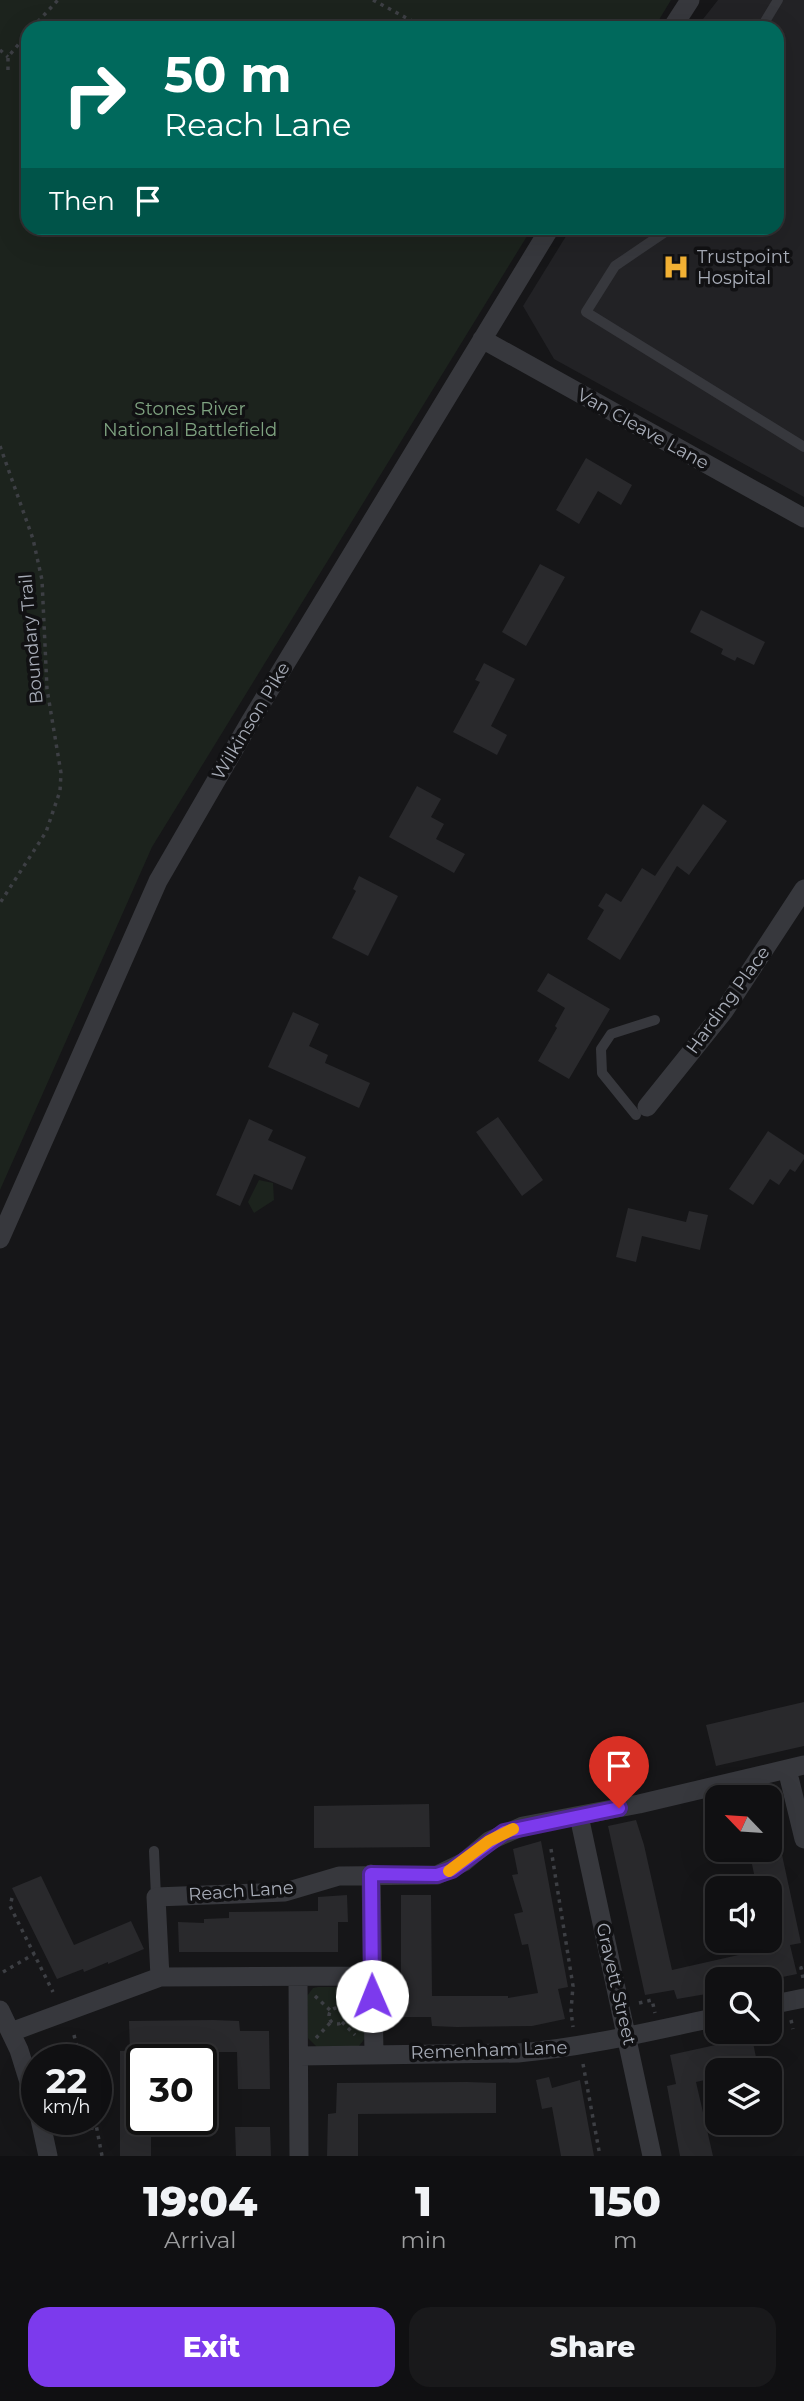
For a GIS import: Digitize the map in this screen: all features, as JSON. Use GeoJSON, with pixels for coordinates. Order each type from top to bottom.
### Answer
{"type":"FeatureCollection","features":[{"type":"Feature","properties":{"kind":"street"},"geometry":{"type":"LineString","coordinates":[[678,21],[691,0]]}},
{"type":"Feature","properties":{"kind":"street","name":"Wilkinson Pike"},"geometry":{"type":"LineString","coordinates":[[0,1239],[158,881],[250,722],[546,235]]}},
{"type":"Feature","properties":{"kind":"street","name":"Van Cleave Lane"},"geometry":{"type":"LineString","coordinates":[[482,339],[804,518]]}},
{"type":"Feature","properties":{"kind":"street","name":"Harding Place"},"geometry":{"type":"LineString","coordinates":[[641,1111],[723,1011],[804,889]]}},
{"type":"Feature","properties":{"kind":"street"},"geometry":{"type":"LineString","coordinates":[[796,1767],[804,1839]]}},
{"type":"Feature","properties":{"kind":"street","name":"Reach Lane"},"geometry":{"type":"LineString","coordinates":[[156,1897],[285,1892],[339,1876],[437,1875],[452,1870],[504,1832],[796,1767]]}},
{"type":"Feature","properties":{"kind":"street","name":"Gravett Street"},"geometry":{"type":"LineString","coordinates":[[579,1816],[651,2155]]}},
{"type":"Feature","properties":{"kind":"street"},"geometry":{"type":"LineString","coordinates":[[371,1874],[374,2054]]}},
{"type":"Feature","properties":{"kind":"street"},"geometry":{"type":"LineString","coordinates":[[156,1897],[160,1977]]}},
{"type":"Feature","properties":{"kind":"street"},"geometry":{"type":"LineString","coordinates":[[11,2032],[160,1977],[372,1976]]}},
{"type":"Feature","properties":{"kind":"street"},"geometry":{"type":"LineString","coordinates":[[298,1978],[299,2156]]}},
{"type":"Feature","properties":{"kind":"street"},"geometry":{"type":"LineString","coordinates":[[782,1999],[803,1988]]}},
{"type":"Feature","properties":{"kind":"street"},"geometry":{"type":"LineString","coordinates":[[0,2010],[21,2061]]}},
{"type":"Feature","properties":{"kind":"street","name":"Remenham Lane"},"geometry":{"type":"LineString","coordinates":[[299,2056],[518,2053],[628,2038],[705,2020]]}},
{"type":"Feature","properties":{"kind":"street"},"geometry":{"type":"LineString","coordinates":[[43,2135],[48,2156]]}},
{"type":"Feature","properties":{"kind":"lane"},"geometry":{"type":"LineString","coordinates":[[765,21],[778,0]]}},
{"type":"Feature","properties":{"kind":"lane"},"geometry":{"type":"LineString","coordinates":[[661,235],[615,266],[586,312],[804,447]]}},
{"type":"Feature","properties":{"kind":"lane"},"geometry":{"type":"LineString","coordinates":[[641,1111],[602,1073],[601,1049],[611,1034],[655,1020]]}},
{"type":"Feature","properties":{"kind":"lane"},"geometry":{"type":"LineString","coordinates":[[154,1851],[156,1897]]}},
{"type":"Feature","properties":{"kind":"path"},"geometry":{"type":"LineString","coordinates":[[38,21],[58,0]]}},
{"type":"Feature","properties":{"kind":"path"},"geometry":{"type":"LineString","coordinates":[[373,0],[412,21]]}},
{"type":"Feature","properties":{"kind":"path"},"geometry":{"type":"LineString","coordinates":[[8,69],[8,57],[21,41]]}},
{"type":"Feature","properties":{"kind":"path"},"geometry":{"type":"LineString","coordinates":[[0,50],[8,57]]}},
{"type":"Feature","properties":{"kind":"path","name":"Boundary Trail"},"geometry":{"type":"LineString","coordinates":[[0,446],[33,539],[42,580],[47,689],[61,773],[60,791],[46,832],[0,903]]}},
{"type":"Feature","properties":{"kind":"path"},"geometry":{"type":"LineString","coordinates":[[551,1849],[573,1986],[573,2027]]}},
{"type":"Feature","properties":{"kind":"path"},"geometry":{"type":"LineString","coordinates":[[12,1898],[10,1906],[53,1992]]}},
{"type":"Feature","properties":{"kind":"path"},"geometry":{"type":"LineString","coordinates":[[3,1972],[34,1954]]}},
{"type":"Feature","properties":{"kind":"path"},"geometry":{"type":"LineString","coordinates":[[803,1988],[801,1968],[804,1967]]}},
{"type":"Feature","properties":{"kind":"path"},"geometry":{"type":"LineString","coordinates":[[342,2010],[357,1994]]}},
{"type":"Feature","properties":{"kind":"path"},"geometry":{"type":"LineString","coordinates":[[313,1995],[331,2011],[331,2022],[315,2039]]}},
{"type":"Feature","properties":{"kind":"path"},"geometry":{"type":"LineString","coordinates":[[639,2003],[652,2000],[654,2013]]}},
{"type":"Feature","properties":{"kind":"path"},"geometry":{"type":"LineString","coordinates":[[331,2011],[342,2010]]}},
{"type":"Feature","properties":{"kind":"path"},"geometry":{"type":"LineString","coordinates":[[342,2010],[342,2022]]}},
{"type":"Feature","properties":{"kind":"path"},"geometry":{"type":"LineString","coordinates":[[791,2020],[793,2029]]}},
{"type":"Feature","properties":{"kind":"path"},"geometry":{"type":"LineString","coordinates":[[331,2022],[342,2022],[359,2038]]}},
{"type":"Feature","properties":{"kind":"path"},"geometry":{"type":"LineString","coordinates":[[74,2035],[76,2044]]}},
{"type":"Feature","properties":{"kind":"path"},"geometry":{"type":"LineString","coordinates":[[583,2064],[600,2156]]}},
{"type":"Feature","properties":{"kind":"path"},"geometry":{"type":"LineString","coordinates":[[98,2135],[102,2156]]}},
{"type":"Feature","properties":{"kind":"shaded area","name":"Trustpoint Hospital"},"geometry":{"type":"Polygon","coordinates":[[[718,0],[804,0],[804,497],[554,359],[523,306],[567,235],[784,235],[784,21],[702,21],[718,0]]]}},
{"type":"Feature","properties":{"kind":"green space","name":"Stones River National Battlefield"},"geometry":{"type":"Polygon","coordinates":[[[0,0],[671,0],[658,21],[21,21],[21,235],[528,235],[152,847],[0,1190],[0,0]]]}},
{"type":"Feature","properties":{"kind":"green space"},"geometry":{"type":"Polygon","coordinates":[[[259,1180],[273,1183],[274,1200],[254,1213],[248,1202],[259,1180]]]}},
{"type":"Feature","properties":{"kind":"green space"},"geometry":{"type":"Polygon","coordinates":[[[354,1987],[366,1995],[366,2037],[359,2046],[317,2047],[308,2038],[307,1996],[313,1988],[354,1987]]]}},
{"type":"Feature","properties":{"kind":"building"},"geometry":{"type":"Polygon","coordinates":[[[586,458],[632,485],[621,505],[598,491],[579,524],[556,510],[586,458]]]}},
{"type":"Feature","properties":{"kind":"building"},"geometry":{"type":"Polygon","coordinates":[[[540,564],[565,577],[526,646],[502,632],[540,564]]]}},
{"type":"Feature","properties":{"kind":"building"},"geometry":{"type":"Polygon","coordinates":[[[701,610],[765,642],[754,665],[737,657],[735,661],[721,654],[723,649],[690,632],[701,610]]]}},
{"type":"Feature","properties":{"kind":"building"},"geometry":{"type":"Polygon","coordinates":[[[484,663],[515,679],[491,726],[507,735],[497,755],[453,732],[480,682],[475,680],[484,663]]]}},
{"type":"Feature","properties":{"kind":"building"},"geometry":{"type":"Polygon","coordinates":[[[417,786],[441,799],[431,817],[444,824],[436,839],[465,854],[454,873],[389,837],[417,786]]]}},
{"type":"Feature","properties":{"kind":"building"},"geometry":{"type":"Polygon","coordinates":[[[703,804],[727,821],[689,875],[677,866],[620,960],[587,939],[604,910],[598,906],[606,893],[621,902],[642,868],[655,876],[703,804]]]}},
{"type":"Feature","properties":{"kind":"building"},"geometry":{"type":"Polygon","coordinates":[[[359,876],[398,896],[368,956],[332,938],[356,891],[353,889],[359,876]]]}},
{"type":"Feature","properties":{"kind":"building"},"geometry":{"type":"Polygon","coordinates":[[[548,973],[610,1009],[569,1079],[538,1061],[565,1008],[537,991],[548,973]]]}},
{"type":"Feature","properties":{"kind":"building"},"geometry":{"type":"Polygon","coordinates":[[[293,1012],[319,1024],[309,1046],[328,1055],[325,1063],[370,1083],[359,1108],[268,1067],[293,1012]]]}},
{"type":"Feature","properties":{"kind":"building"},"geometry":{"type":"Polygon","coordinates":[[[498,1117],[543,1180],[522,1196],[476,1132],[498,1117]]]}},
{"type":"Feature","properties":{"kind":"building"},"geometry":{"type":"Polygon","coordinates":[[[249,1119],[273,1130],[268,1140],[306,1157],[292,1190],[254,1174],[240,1206],[216,1195],[249,1119]]]}},
{"type":"Feature","properties":{"kind":"building"},"geometry":{"type":"Polygon","coordinates":[[[768,1131],[804,1155],[804,1159],[795,1172],[790,1169],[779,1185],[770,1179],[753,1205],[729,1189],[768,1131]]]}},
{"type":"Feature","properties":{"kind":"building"},"geometry":{"type":"Polygon","coordinates":[[[628,1208],[686,1222],[689,1211],[708,1215],[700,1250],[642,1236],[636,1262],[616,1257],[628,1208]]]}},
{"type":"Feature","properties":{"kind":"building"},"geometry":{"type":"Polygon","coordinates":[[[804,1702],[804,1746],[716,1766],[706,1725],[804,1702]]]}},
{"type":"Feature","properties":{"kind":"building"},"geometry":{"type":"Polygon","coordinates":[[[429,1804],[430,1847],[314,1848],[314,1806],[429,1804]]]}},
{"type":"Feature","properties":{"kind":"building"},"geometry":{"type":"Polygon","coordinates":[[[636,1820],[672,1970],[748,1953],[782,1953],[782,1876],[754,1876],[752,1862],[782,1862],[782,1855],[801,1943],[790,1945],[797,1974],[782,1977],[782,1967],[705,1967],[705,1994],[677,1999],[674,1990],[645,1995],[608,1826],[636,1820]]]}},
{"type":"Feature","properties":{"kind":"building"},"geometry":{"type":"Polygon","coordinates":[[[541,1841],[568,1987],[558,1989],[565,2019],[532,2026],[457,2027],[432,2026],[431,2017],[401,2017],[401,1895],[431,1895],[432,1996],[508,1998],[538,1993],[528,1944],[522,1945],[514,1914],[523,1912],[512,1875],[518,1874],[513,1849],[541,1841]]]}},
{"type":"Feature","properties":{"kind":"building"},"geometry":{"type":"Polygon","coordinates":[[[41,1876],[74,1945],[131,1921],[144,1949],[108,1964],[84,1972],[83,1969],[57,1979],[12,1888],[41,1876]]]}},
{"type":"Feature","properties":{"kind":"building"},"geometry":{"type":"Polygon","coordinates":[[[347,1895],[348,1922],[338,1922],[338,1952],[179,1952],[178,1922],[204,1923],[204,1919],[229,1918],[229,1912],[318,1911],[318,1897],[347,1895]]]}},
{"type":"Feature","properties":{"kind":"building"},"geometry":{"type":"Polygon","coordinates":[[[129,2021],[239,2021],[240,2031],[269,2031],[270,2089],[238,2089],[237,2052],[217,2052],[217,2044],[130,2044],[129,2021]]]}},
{"type":"Feature","properties":{"kind":"building"},"geometry":{"type":"Polygon","coordinates":[[[720,2044],[753,2044],[756,2058],[705,2058],[705,2080],[696,2082],[705,2121],[705,2135],[708,2135],[713,2156],[680,2156],[667,2086],[676,2084],[670,2055],[720,2044]]]}},
{"type":"Feature","properties":{"kind":"building"},"geometry":{"type":"Polygon","coordinates":[[[120,2051],[126,2051],[126,2135],[151,2135],[151,2156],[120,2156],[120,2051]]]}},
{"type":"Feature","properties":{"kind":"building"},"geometry":{"type":"Polygon","coordinates":[[[549,2077],[552,2088],[580,2080],[594,2156],[561,2156],[552,2107],[542,2109],[536,2080],[549,2077]]]}},
{"type":"Feature","properties":{"kind":"building"},"geometry":{"type":"Polygon","coordinates":[[[337,2083],[496,2083],[496,2113],[358,2114],[358,2156],[327,2156],[328,2114],[336,2113],[337,2083]]]}},
{"type":"Feature","properties":{"kind":"building"},"geometry":{"type":"Polygon","coordinates":[[[235,2127],[270,2127],[271,2156],[236,2156],[235,2127]]]}},
{"type":"Feature","properties":{"kind":"slow traffic"},"geometry":{"type":"LineString","coordinates":[[449,1871],[489,1841],[513,1829]]}},
{"type":"Feature","properties":{"kind":"place","name":"Trustpoint Hospital"},"geometry":{"type":"Point","coordinates":[676,267]}},
{"type":"Feature","properties":{"kind":"route"},"geometry":{"type":"LineString","coordinates":[[372,1996],[371,1874],[437,1875],[452,1870],[504,1832],[619,1808]]}}]}
